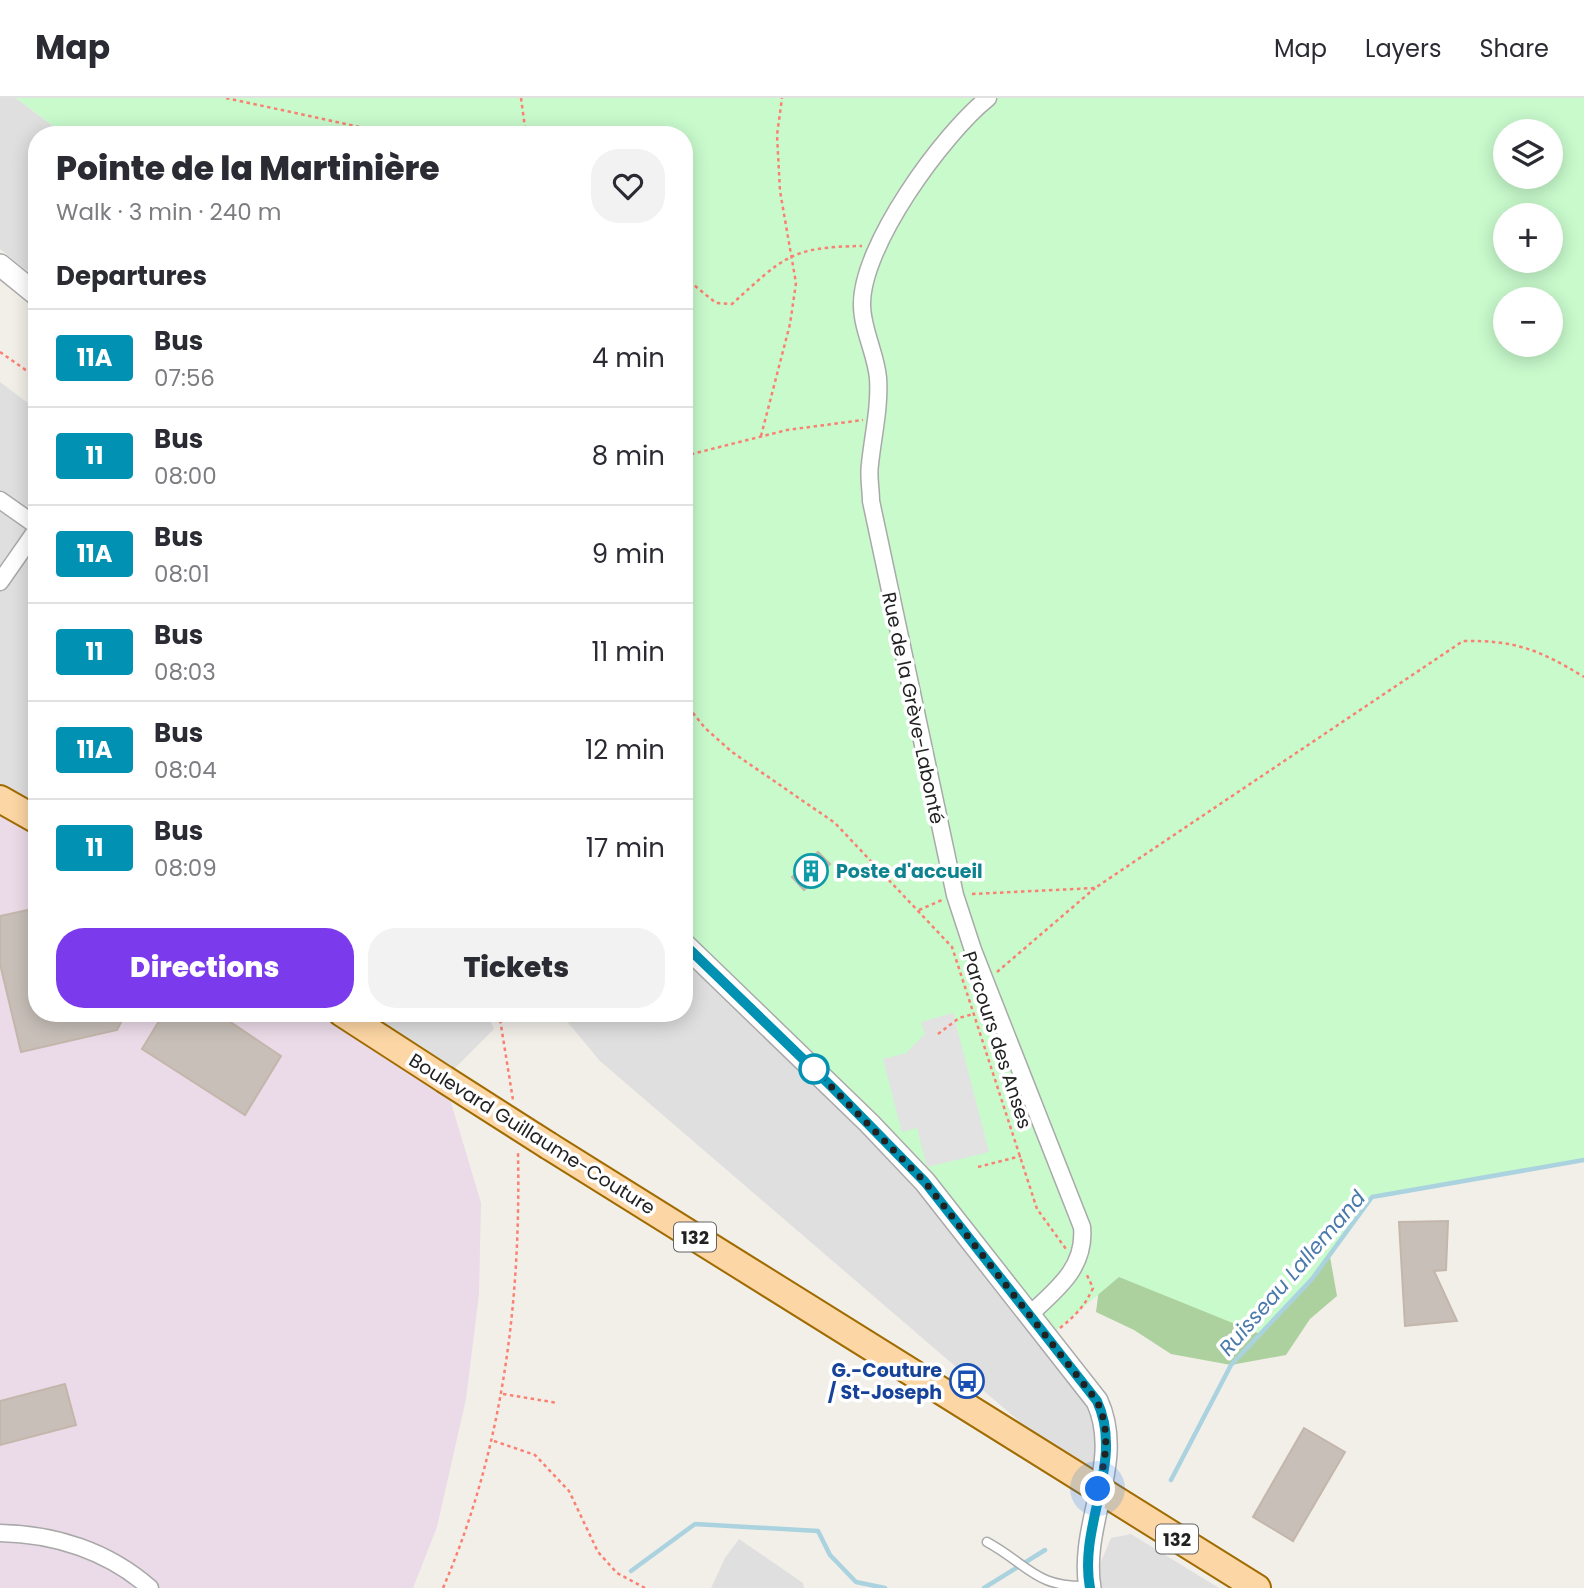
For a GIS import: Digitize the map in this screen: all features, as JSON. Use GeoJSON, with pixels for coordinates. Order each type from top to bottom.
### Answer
{"type":"FeatureCollection","features":[{"type":"Feature","properties":{"kind":"main road"},"geometry":{"type":"LineString","coordinates":[[0,799],[28,815]]}},
{"type":"Feature","properties":{"kind":"main road","name":"Boulevard Guillaume-Couture"},"geometry":{"type":"LineString","coordinates":[[356,1022],[549,1146],[1257,1588]]}},
{"type":"Feature","properties":{"kind":"street","name":"Rue de la Grève-Labonté"},"geometry":{"type":"LineString","coordinates":[[988,98],[968,114],[917,180],[877,245],[865,276],[862,306],[878,378],[876,419],[869,467],[871,501],[955,895],[985,982],[1075,1203],[1084,1245],[1077,1265]]}},
{"type":"Feature","properties":{"kind":"street"},"geometry":{"type":"LineString","coordinates":[[0,265],[28,288]]}},
{"type":"Feature","properties":{"kind":"street"},"geometry":{"type":"LineString","coordinates":[[0,500],[28,520]]}},
{"type":"Feature","properties":{"kind":"street"},"geometry":{"type":"LineString","coordinates":[[0,582],[28,540]]}},
{"type":"Feature","properties":{"kind":"street"},"geometry":{"type":"LineString","coordinates":[[693,953],[860,1114],[925,1182],[1097,1401],[1105,1420],[1108,1439],[1088,1542],[1089,1587]]}},
{"type":"Feature","properties":{"kind":"street"},"geometry":{"type":"LineString","coordinates":[[1028,1316],[1077,1265]]}},
{"type":"Feature","properties":{"kind":"street"},"geometry":{"type":"LineString","coordinates":[[0,1533],[60,1539],[132,1572],[150,1588]]}},
{"type":"Feature","properties":{"kind":"lane"},"geometry":{"type":"LineString","coordinates":[[987,1542],[1043,1581],[1068,1587],[1089,1587]]}},
{"type":"Feature","properties":{"kind":"path"},"geometry":{"type":"LineString","coordinates":[[226,98],[355,126]]}},
{"type":"Feature","properties":{"kind":"path"},"geometry":{"type":"LineString","coordinates":[[521,98],[525,126]]}},
{"type":"Feature","properties":{"kind":"path"},"geometry":{"type":"LineString","coordinates":[[761,436],[790,324],[796,283],[780,191],[777,135],[782,98]]}},
{"type":"Feature","properties":{"kind":"path"},"geometry":{"type":"LineString","coordinates":[[693,284],[716,303],[733,304],[775,264],[791,256],[815,247],[877,245]]}},
{"type":"Feature","properties":{"kind":"path"},"geometry":{"type":"LineString","coordinates":[[0,352],[28,372]]}},
{"type":"Feature","properties":{"kind":"path"},"geometry":{"type":"LineString","coordinates":[[693,454],[787,430],[876,419]]}},
{"type":"Feature","properties":{"kind":"path"},"geometry":{"type":"LineString","coordinates":[[985,982],[1095,888],[1463,641],[1501,640],[1550,656],[1584,677]]}},
{"type":"Feature","properties":{"kind":"path","name":"Parcours des Anses"},"geometry":{"type":"LineString","coordinates":[[693,713],[732,752],[835,823],[952,947],[1037,1209],[1077,1265],[1091,1278],[1093,1287],[1080,1312],[1046,1339]]}},
{"type":"Feature","properties":{"kind":"path"},"geometry":{"type":"LineString","coordinates":[[919,910],[955,895],[1095,888]]}},
{"type":"Feature","properties":{"kind":"path"},"geometry":{"type":"LineString","coordinates":[[938,1034],[959,1018],[973,1014]]}},
{"type":"Feature","properties":{"kind":"path"},"geometry":{"type":"LineString","coordinates":[[501,1022],[511,1070],[514,1109]]}},
{"type":"Feature","properties":{"kind":"path"},"geometry":{"type":"LineString","coordinates":[[443,1588],[493,1440],[502,1394],[515,1309],[519,1212],[518,1148]]}},
{"type":"Feature","properties":{"kind":"path"},"geometry":{"type":"LineString","coordinates":[[978,1167],[1021,1156]]}},
{"type":"Feature","properties":{"kind":"path"},"geometry":{"type":"LineString","coordinates":[[502,1394],[558,1403]]}},
{"type":"Feature","properties":{"kind":"path"},"geometry":{"type":"LineString","coordinates":[[493,1440],[535,1455],[569,1491],[598,1552],[617,1573],[645,1588]]}},
{"type":"Feature","properties":{"kind":"shaded area"},"geometry":{"type":"Polygon","coordinates":[[[0,98],[16,98],[53,126],[28,126],[28,272],[0,249],[0,98]]]}},
{"type":"Feature","properties":{"kind":"shaded area"},"geometry":{"type":"Polygon","coordinates":[[[0,382],[28,403],[28,826],[0,809],[0,382]]]}},
{"type":"Feature","properties":{"kind":"shaded area"},"geometry":{"type":"Polygon","coordinates":[[[0,799],[28,815],[28,1022],[356,1022],[444,1079],[481,1203],[479,1294],[466,1399],[437,1527],[413,1588],[0,1588],[0,799]]]}},
{"type":"Feature","properties":{"kind":"shaded area"},"geometry":{"type":"Polygon","coordinates":[[[693,955],[909,1175],[1097,1401],[1098,1489],[600,1061],[568,1022],[693,1022],[693,955]]]}},
{"type":"Feature","properties":{"kind":"shaded area"},"geometry":{"type":"Polygon","coordinates":[[[953,1013],[989,1152],[927,1167],[917,1128],[902,1132],[883,1059],[906,1053],[925,1034],[921,1022],[953,1013]]]}},
{"type":"Feature","properties":{"kind":"shaded area"},"geometry":{"type":"Polygon","coordinates":[[[350,1022],[491,1022],[494,1029],[444,1079],[350,1022]]]}},
{"type":"Feature","properties":{"kind":"shaded area"},"geometry":{"type":"Polygon","coordinates":[[[1131,1534],[1219,1588],[1090,1588],[1111,1538],[1131,1534]]]}},
{"type":"Feature","properties":{"kind":"shaded area"},"geometry":{"type":"Polygon","coordinates":[[[739,1539],[803,1583],[804,1588],[711,1588],[725,1558],[739,1539]]]}},
{"type":"Feature","properties":{"kind":"green space"},"geometry":{"type":"Polygon","coordinates":[[[16,98],[1584,98],[1584,1160],[1373,1197],[1312,1279],[1260,1334],[1119,1277],[1046,1339],[925,1182],[693,953],[693,126],[53,126],[16,98]]]}},
{"type":"Feature","properties":{"kind":"green space"},"geometry":{"type":"Polygon","coordinates":[[[1321,1206],[1337,1296],[1310,1319],[1286,1355],[1231,1365],[1171,1354],[1134,1330],[1096,1312],[1103,1257],[1321,1206]]]}},
{"type":"Feature","properties":{"kind":"building","name":"Poste d'accueil"},"geometry":{"type":"Polygon","coordinates":[[[818,852],[830,864],[804,890],[792,877],[818,852]]]}},
{"type":"Feature","properties":{"kind":"building"},"geometry":{"type":"Polygon","coordinates":[[[28,910],[28,1022],[121,1022],[117,1030],[21,1052],[0,964],[0,916],[28,910]]]}},
{"type":"Feature","properties":{"kind":"building"},"geometry":{"type":"Polygon","coordinates":[[[158,1022],[230,1022],[281,1056],[245,1115],[142,1049],[158,1022]]]}},
{"type":"Feature","properties":{"kind":"building"},"geometry":{"type":"Polygon","coordinates":[[[1448,1221],[1446,1270],[1434,1271],[1457,1321],[1405,1326],[1399,1222],[1448,1221]]]}},
{"type":"Feature","properties":{"kind":"building"},"geometry":{"type":"Polygon","coordinates":[[[65,1384],[76,1425],[0,1445],[0,1401],[65,1384]]]}},
{"type":"Feature","properties":{"kind":"building"},"geometry":{"type":"Polygon","coordinates":[[[1304,1428],[1345,1452],[1293,1541],[1253,1517],[1304,1428]]]}},
{"type":"Feature","properties":{"kind":"waterway","name":"Ruisseau Lallemand"},"geometry":{"type":"LineString","coordinates":[[1171,1480],[1231,1365],[1312,1279],[1372,1197],[1584,1160]]}},
{"type":"Feature","properties":{"kind":"waterway"},"geometry":{"type":"LineString","coordinates":[[631,1571],[695,1524],[818,1531],[830,1555],[856,1582],[885,1588]]}},
{"type":"Feature","properties":{"kind":"waterway"},"geometry":{"type":"LineString","coordinates":[[984,1588],[1045,1550]]}},
{"type":"Feature","properties":{"kind":"bus line","name":"11A"},"geometry":{"type":"LineString","coordinates":[[693,953],[869,1123],[925,1182],[1097,1401],[1105,1420],[1108,1439],[1089,1532],[1087,1552],[1090,1588]]}},
{"type":"Feature","properties":{"kind":"place","name":"Poste d'accueil"},"geometry":{"type":"Point","coordinates":[811,871]}},
{"type":"Feature","properties":{"kind":"place","name":"G.-Couture / St-Joseph"},"geometry":{"type":"Point","coordinates":[967,1381]}},
{"type":"Feature","properties":{"kind":"route"},"geometry":{"type":"LineString","coordinates":[[814,1069],[925,1182],[1097,1401],[1105,1420],[1108,1439],[1098,1489]]}}]}
